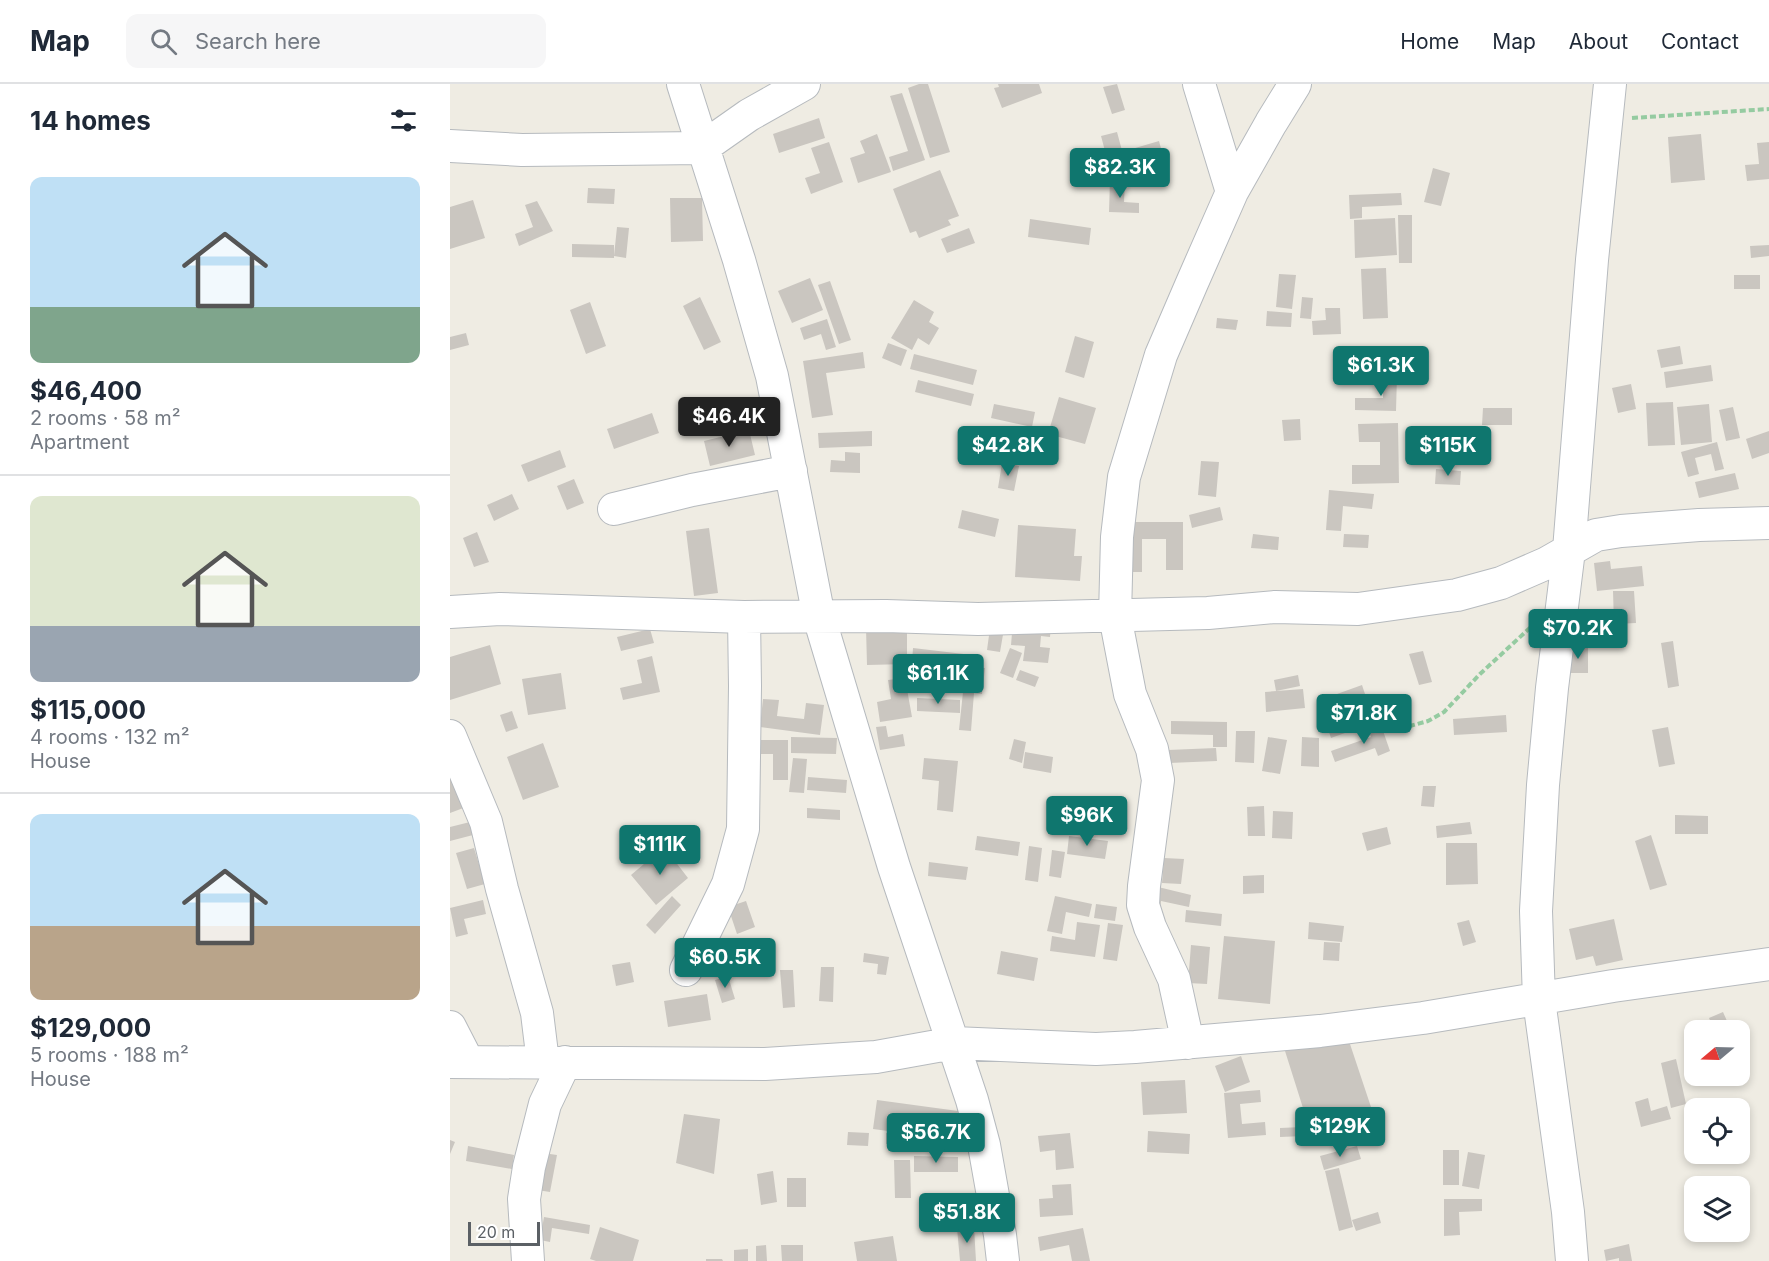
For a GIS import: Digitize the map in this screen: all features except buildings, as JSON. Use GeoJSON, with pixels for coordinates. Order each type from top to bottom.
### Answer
{"type":"FeatureCollection","features":[{"type":"Feature","properties":{"kind":"street"},"geometry":{"type":"LineString","coordinates":[[683,84],[739,260],[769,366],[819,617],[894,867],[972,1100],[984,1145],[1003,1261]]}},
{"type":"Feature","properties":{"kind":"street"},"geometry":{"type":"LineString","coordinates":[[450,146],[522,150],[702,148],[749,115],[804,84]]}},
{"type":"Feature","properties":{"kind":"street"},"geometry":{"type":"LineString","coordinates":[[1199,84],[1232,192]]}},
{"type":"Feature","properties":{"kind":"street"},"geometry":{"type":"LineString","coordinates":[[1188,1043],[1174,979],[1144,909],[1144,886],[1158,780],[1152,749],[1130,694],[1114,616],[1117,537],[1124,477],[1161,355],[1232,192],[1295,84]]}},
{"type":"Feature","properties":{"kind":"street"},"geometry":{"type":"LineString","coordinates":[[1572,1261],[1568,1212],[1539,1000],[1536,911],[1543,785],[1569,550],[1589,294],[1610,84]]}},
{"type":"Feature","properties":{"kind":"street"},"geometry":{"type":"LineString","coordinates":[[614,509],[692,490],[791,471]]}},
{"type":"Feature","properties":{"kind":"street"},"geometry":{"type":"LineString","coordinates":[[450,612],[500,609],[744,617],[886,616],[978,619],[1208,613],[1275,607],[1358,609],[1457,595],[1483,589],[1522,575],[1596,535],[1699,525],[1769,523]]}},
{"type":"Feature","properties":{"kind":"street"},"geometry":{"type":"LineString","coordinates":[[686,970],[728,884],[743,829],[744,617]]}},
{"type":"Feature","properties":{"kind":"street"},"geometry":{"type":"LineString","coordinates":[[450,736],[486,822],[502,889],[537,1013],[554,1062],[529,1167],[524,1199],[528,1261]]}},
{"type":"Feature","properties":{"kind":"street"},"geometry":{"type":"LineString","coordinates":[[450,1028],[459,1062],[765,1064],[876,1057],[954,1043],[1096,1049],[1320,1031],[1769,964]]}},
{"type":"Feature","properties":{"kind":"path"},"geometry":{"type":"LineString","coordinates":[[1607,118],[1649,118],[1769,109]]}},
{"type":"Feature","properties":{"kind":"path"},"geometry":{"type":"LineString","coordinates":[[1391,726],[1410,726],[1428,721],[1444,712],[1513,642],[1562,602]]}}]}
